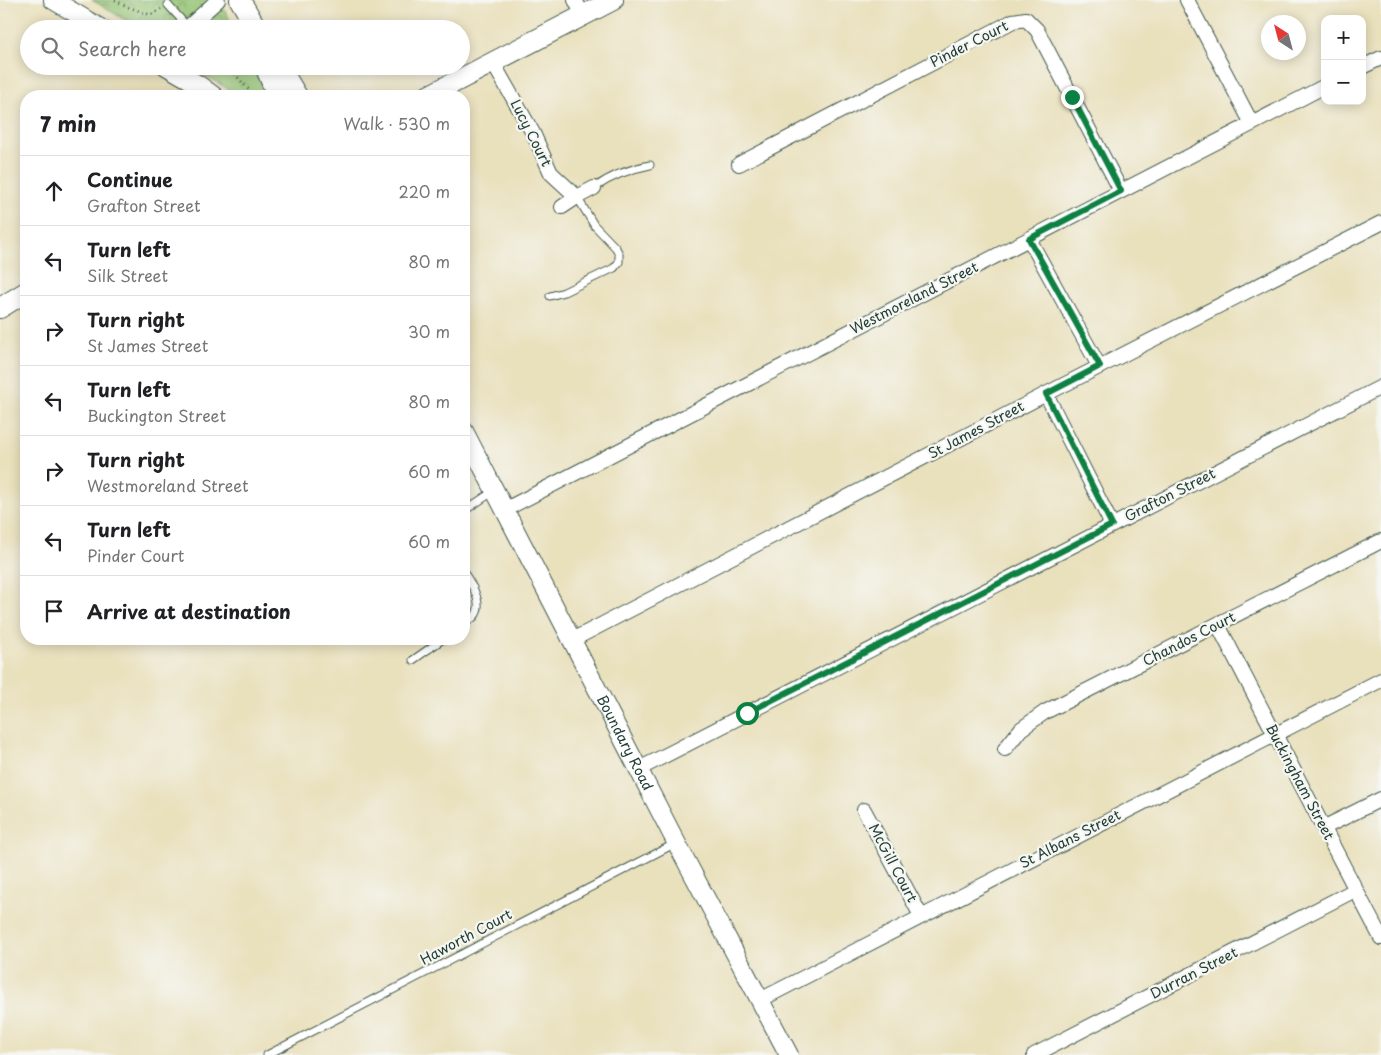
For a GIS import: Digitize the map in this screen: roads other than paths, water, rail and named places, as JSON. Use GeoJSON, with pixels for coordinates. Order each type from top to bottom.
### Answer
{"type":"FeatureCollection","features":[{"type":"Feature","properties":{"kind":"main road"},"geometry":{"type":"LineString","coordinates":[[239,0],[247,20]]}},
{"type":"Feature","properties":{"kind":"main road"},"geometry":{"type":"LineString","coordinates":[[239,0],[251,20]]}},
{"type":"Feature","properties":{"kind":"main road"},"geometry":{"type":"LineString","coordinates":[[470,75],[493,63],[579,8],[613,0]]}},
{"type":"Feature","properties":{"kind":"main road"},"geometry":{"type":"LineString","coordinates":[[269,75],[274,90]]}},
{"type":"Feature","properties":{"kind":"main road"},"geometry":{"type":"LineString","coordinates":[[284,75],[293,90]]}},
{"type":"Feature","properties":{"kind":"main road"},"geometry":{"type":"LineString","coordinates":[[440,90],[469,75]]}},
{"type":"Feature","properties":{"kind":"main road"},"geometry":{"type":"LineString","coordinates":[[0,308],[20,296]]}},
{"type":"Feature","properties":{"kind":"street"},"geometry":{"type":"LineString","coordinates":[[53,0],[87,20]]}},
{"type":"Feature","properties":{"kind":"street"},"geometry":{"type":"LineString","coordinates":[[196,20],[218,0]]}},
{"type":"Feature","properties":{"kind":"street"},"geometry":{"type":"LineString","coordinates":[[1188,0],[1252,124]]}},
{"type":"Feature","properties":{"kind":"street","name":"Pinder Court"},"geometry":{"type":"LineString","coordinates":[[739,164],[1013,21],[1026,19],[1037,30],[1121,191]]}},
{"type":"Feature","properties":{"kind":"street"},"geometry":{"type":"LineString","coordinates":[[1366,65],[1381,58]]}},
{"type":"Feature","properties":{"kind":"street","name":"Lucy Court"},"geometry":{"type":"LineString","coordinates":[[493,63],[530,127],[551,173],[577,197]]}},
{"type":"Feature","properties":{"kind":"street"},"geometry":{"type":"LineString","coordinates":[[181,75],[205,90]]}},
{"type":"Feature","properties":{"kind":"street"},"geometry":{"type":"LineString","coordinates":[[199,86],[209,90]]}},
{"type":"Feature","properties":{"kind":"street","name":"Westmoreland Street"},"geometry":{"type":"LineString","coordinates":[[504,510],[1321,88]]}},
{"type":"Feature","properties":{"kind":"street"},"geometry":{"type":"LineString","coordinates":[[562,207],[594,188]]}},
{"type":"Feature","properties":{"kind":"street","name":"St James Street"},"geometry":{"type":"LineString","coordinates":[[572,640],[1100,366],[1381,223]]}},
{"type":"Feature","properties":{"kind":"street"},"geometry":{"type":"LineString","coordinates":[[1029,239],[1100,366]]}},
{"type":"Feature","properties":{"kind":"street","name":"Grafton Street"},"geometry":{"type":"LineString","coordinates":[[640,769],[1381,387]]}},
{"type":"Feature","properties":{"kind":"street"},"geometry":{"type":"LineString","coordinates":[[1046,394],[1112,525]]}},
{"type":"Feature","properties":{"kind":"street","name":"Boundary Road"},"geometry":{"type":"LineString","coordinates":[[470,443],[640,769],[676,842],[789,1055]]}},
{"type":"Feature","properties":{"kind":"street","name":"Chandos Court"},"geometry":{"type":"LineString","coordinates":[[1005,748],[1021,729],[1045,712],[1381,540]]}},
{"type":"Feature","properties":{"kind":"street","name":"Buckingham Street"},"geometry":{"type":"LineString","coordinates":[[1218,625],[1381,938]]}},
{"type":"Feature","properties":{"kind":"street","name":"St Albans Street"},"geometry":{"type":"LineString","coordinates":[[760,1000],[1381,680]]}},
{"type":"Feature","properties":{"kind":"street"},"geometry":{"type":"LineString","coordinates":[[1324,827],[1381,799]]}},
{"type":"Feature","properties":{"kind":"street","name":"McGill Court"},"geometry":{"type":"LineString","coordinates":[[864,810],[921,916]]}},
{"type":"Feature","properties":{"kind":"street","name":"Durran Street"},"geometry":{"type":"LineString","coordinates":[[1034,1055],[1355,890]]}},
{"type":"Feature","properties":{"kind":"lane"},"geometry":{"type":"LineString","coordinates":[[168,5],[180,20]]}},
{"type":"Feature","properties":{"kind":"lane"},"geometry":{"type":"LineString","coordinates":[[594,188],[607,179],[625,171],[650,165]]}},
{"type":"Feature","properties":{"kind":"lane","name":"Lucy Court"},"geometry":{"type":"LineString","coordinates":[[550,296],[614,268],[619,262],[617,250],[593,223],[577,197]]}},
{"type":"Feature","properties":{"kind":"lane"},"geometry":{"type":"LineString","coordinates":[[470,507],[494,491]]}},
{"type":"Feature","properties":{"kind":"lane"},"geometry":{"type":"LineString","coordinates":[[470,584],[478,606],[474,617],[470,620]]}},
{"type":"Feature","properties":{"kind":"lane"},"geometry":{"type":"LineString","coordinates":[[413,660],[434,645]]}},
{"type":"Feature","properties":{"kind":"lane","name":"Haworth Court"},"geometry":{"type":"LineString","coordinates":[[268,1055],[676,842]]}}]}
